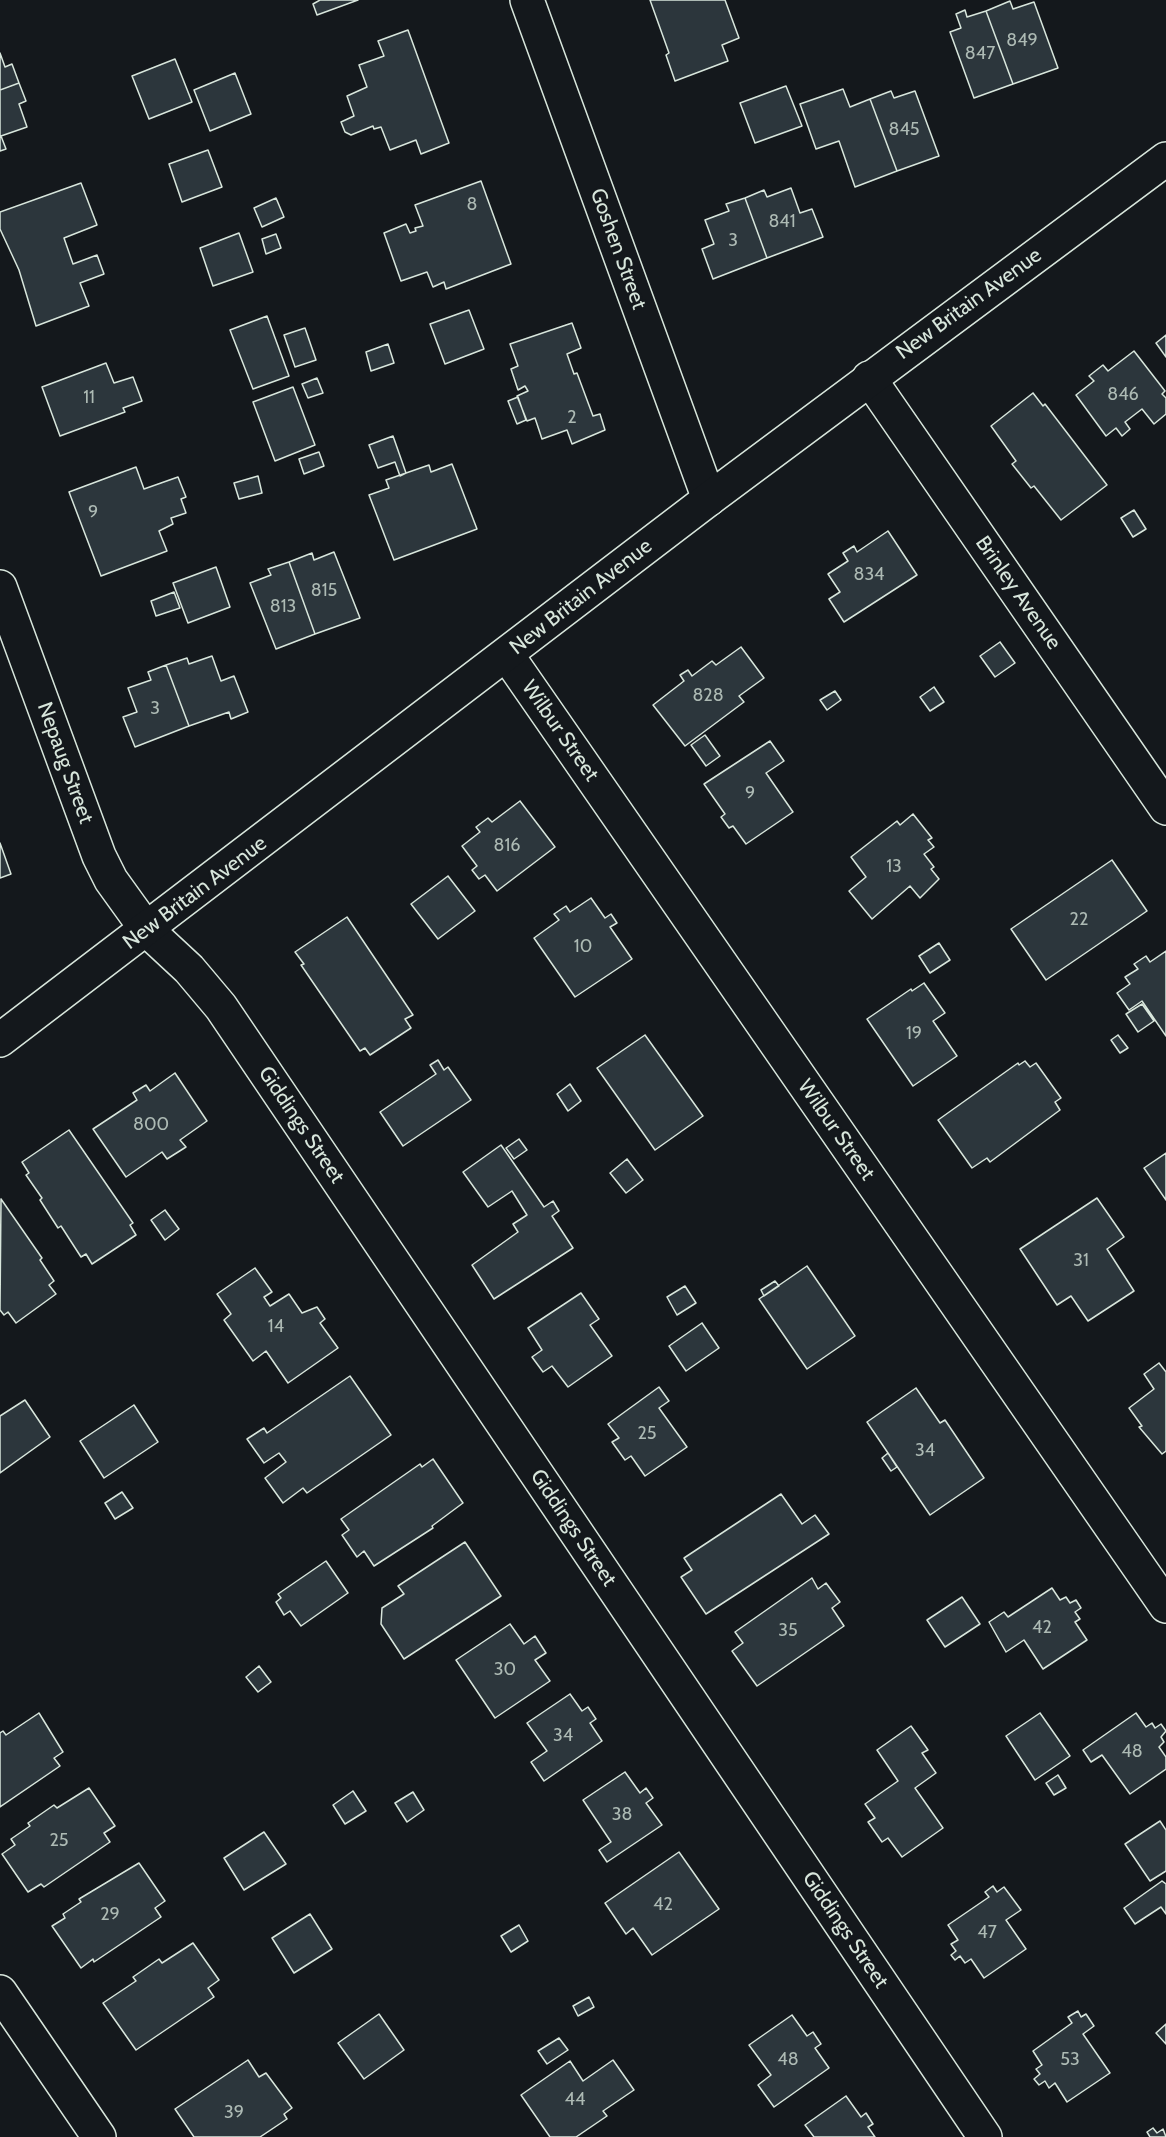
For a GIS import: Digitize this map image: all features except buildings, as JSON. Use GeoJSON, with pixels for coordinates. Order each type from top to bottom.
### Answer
{"type":"FeatureCollection","features":[{"type":"Feature","properties":{"kind":"street","name":"Goshen Street"},"geometry":{"type":"LineString","coordinates":[[527,0],[709,499]]}},
{"type":"Feature","properties":{"kind":"street","name":"New Britain Avenue"},"geometry":{"type":"LineString","coordinates":[[0,1040],[869,378],[1166,159]]}},
{"type":"Feature","properties":{"kind":"street","name":"Brinley Avenue"},"geometry":{"type":"LineString","coordinates":[[869,378],[1166,808]]}},
{"type":"Feature","properties":{"kind":"street","name":"Nepaug Street"},"geometry":{"type":"LineString","coordinates":[[0,587],[99,856],[127,905],[147,930]]}},
{"type":"Feature","properties":{"kind":"street","name":"Wilbur Street"},"geometry":{"type":"LineString","coordinates":[[507,655],[1166,1606]]}},
{"type":"Feature","properties":{"kind":"street","name":"Giddings Street"},"geometry":{"type":"LineString","coordinates":[[147,930],[189,969],[221,1007],[985,2137]]}},
{"type":"Feature","properties":{"kind":"street"},"geometry":{"type":"LineString","coordinates":[[0,1992],[99,2137]]}}]}
